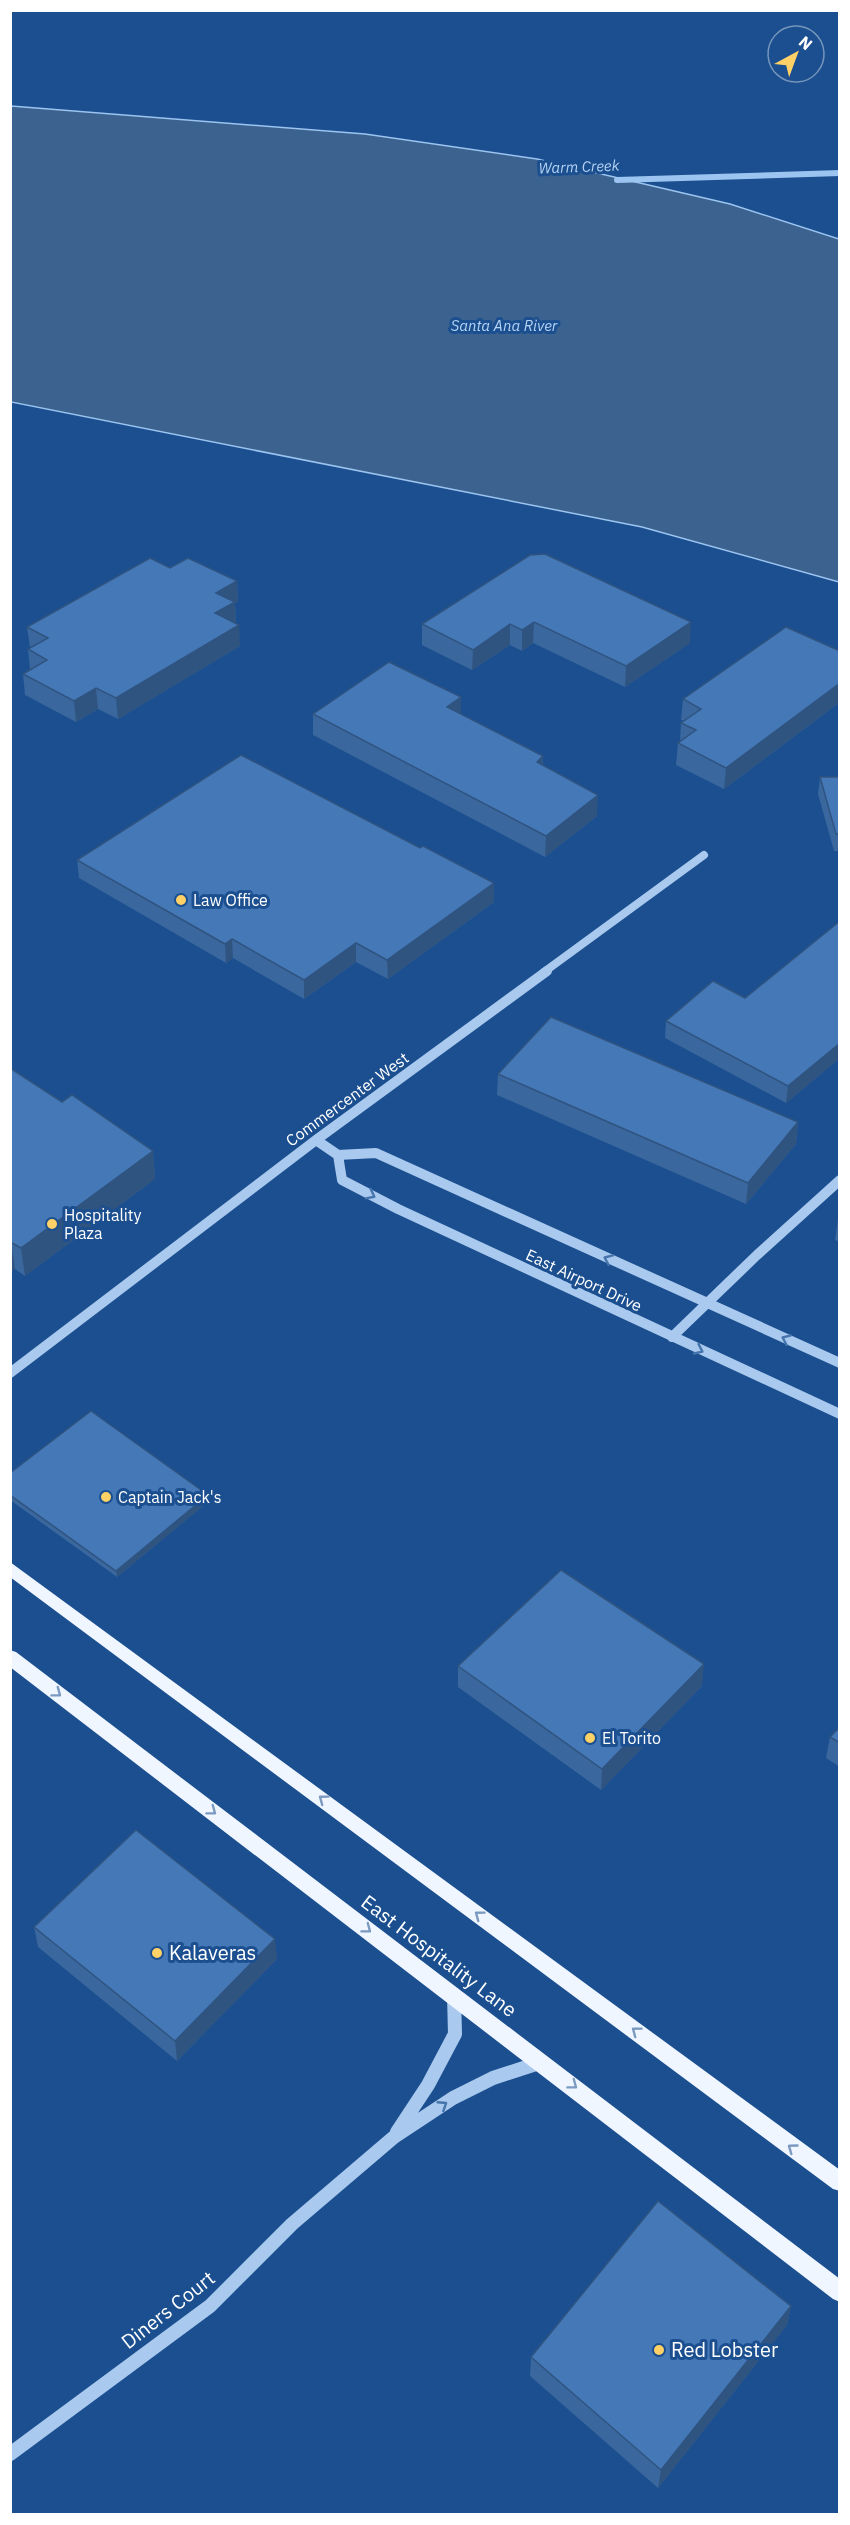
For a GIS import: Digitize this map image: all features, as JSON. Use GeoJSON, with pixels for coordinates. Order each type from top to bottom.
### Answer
{"type":"FeatureCollection","features":[{"type":"Feature","properties":{"kind":"main road"},"geometry":{"type":"LineString","coordinates":[[10,1568],[840,2182]]}},
{"type":"Feature","properties":{"kind":"main road","name":"East Hospitality Lane"},"geometry":{"type":"LineString","coordinates":[[10,1657],[840,2292]]}},
{"type":"Feature","properties":{"kind":"street","name":"Commercenter West"},"geometry":{"type":"LineString","coordinates":[[10,1373],[316,1140],[704,855]]}},
{"type":"Feature","properties":{"kind":"street"},"geometry":{"type":"LineString","coordinates":[[316,1140],[338,1155]]}},
{"type":"Feature","properties":{"kind":"street","name":"East Airport Drive"},"geometry":{"type":"LineString","coordinates":[[840,1363],[376,1153],[338,1155],[342,1180],[468,1243],[840,1414]]}},
{"type":"Feature","properties":{"kind":"street"},"geometry":{"type":"LineString","coordinates":[[672,1337],[757,1255],[840,1180]]}},
{"type":"Feature","properties":{"kind":"street","name":"Diners Court"},"geometry":{"type":"LineString","coordinates":[[394,2137],[428,2085],[455,2034],[454,1995]]}},
{"type":"Feature","properties":{"kind":"street","name":"Diners Court"},"geometry":{"type":"LineString","coordinates":[[10,2454],[210,2306],[292,2224],[394,2137],[453,2098],[493,2078],[542,2062]]}},
{"type":"Feature","properties":{"kind":"water","name":"Santa Ana River"},"geometry":{"type":"Polygon","coordinates":[[[11,106],[365,134],[537,159],[730,204],[839,239],[839,582],[642,527],[11,402],[11,106]]]}},
{"type":"Feature","properties":{"kind":"building"},"geometry":{"type":"Polygon","coordinates":[[[545,554],[691,622],[626,666],[534,622],[522,630],[510,624],[473,650],[422,624],[530,555],[545,554]]]}},
{"type":"Feature","properties":{"kind":"building"},"geometry":{"type":"Polygon","coordinates":[[[150,558],[170,568],[188,558],[237,581],[216,593],[235,602],[215,613],[239,625],[116,698],[96,688],[74,701],[23,674],[47,660],[28,649],[48,638],[27,627],[150,558]]]}},
{"type":"Feature","properties":{"kind":"building"},"geometry":{"type":"Polygon","coordinates":[[[786,627],[840,651],[840,683],[726,768],[678,743],[696,730],[681,723],[701,709],[683,699],[786,627]]]}},
{"type":"Feature","properties":{"kind":"building"},"geometry":{"type":"Polygon","coordinates":[[[389,662],[461,697],[447,707],[543,756],[537,762],[598,795],[546,836],[313,714],[389,662]]]}},
{"type":"Feature","properties":{"kind":"building"},"geometry":{"type":"Polygon","coordinates":[[[241,755],[420,848],[423,846],[494,883],[387,960],[356,943],[304,980],[232,939],[225,944],[77,860],[241,755]]]}},
{"type":"Feature","properties":{"kind":"building"},"geometry":{"type":"Polygon","coordinates":[[[820,777],[840,777],[840,834],[836,834],[820,777]]]}},
{"type":"Feature","properties":{"kind":"building"},"geometry":{"type":"Polygon","coordinates":[[[840,921],[840,1043],[788,1086],[666,1021],[713,981],[745,998],[840,921]]]}},
{"type":"Feature","properties":{"kind":"building"},"geometry":{"type":"Polygon","coordinates":[[[551,1017],[798,1122],[748,1183],[498,1074],[551,1017]]]}},
{"type":"Feature","properties":{"kind":"building","name":"Hospitality Plaza"},"geometry":{"type":"Polygon","coordinates":[[[10,1068],[62,1102],[72,1095],[153,1151],[21,1248],[10,1242],[10,1068]]]}},
{"type":"Feature","properties":{"kind":"building","name":"Captain Jack's"},"geometry":{"type":"Polygon","coordinates":[[[91,1411],[208,1495],[116,1571],[10,1495],[10,1473],[91,1411]]]}},
{"type":"Feature","properties":{"kind":"building","name":"El Torito"},"geometry":{"type":"Polygon","coordinates":[[[561,1570],[704,1664],[602,1769],[458,1666],[561,1570]]]}},
{"type":"Feature","properties":{"kind":"building"},"geometry":{"type":"Polygon","coordinates":[[[840,1727],[840,1743],[830,1737],[840,1727]]]}},
{"type":"Feature","properties":{"kind":"building","name":"Kalaveras"},"geometry":{"type":"Polygon","coordinates":[[[136,1830],[275,1939],[175,2041],[34,1927],[136,1830]]]}},
{"type":"Feature","properties":{"kind":"building","name":"Red Lobster"},"geometry":{"type":"Polygon","coordinates":[[[658,2201],[791,2306],[661,2470],[531,2357],[658,2201]]]}},
{"type":"Feature","properties":{"kind":"waterway","name":"Warm Creek"},"geometry":{"type":"LineString","coordinates":[[617,180],[840,173]]}},
{"type":"Feature","properties":{"kind":"place","name":"Law Office"},"geometry":{"type":"Point","coordinates":[181,900]}},
{"type":"Feature","properties":{"kind":"place","name":"Hospitality Plaza"},"geometry":{"type":"Point","coordinates":[52,1224]}},
{"type":"Feature","properties":{"kind":"place","name":"Captain Jack's"},"geometry":{"type":"Point","coordinates":[106,1497]}},
{"type":"Feature","properties":{"kind":"place","name":"El Torito"},"geometry":{"type":"Point","coordinates":[590,1738]}},
{"type":"Feature","properties":{"kind":"place","name":"Kalaveras"},"geometry":{"type":"Point","coordinates":[157,1953]}},
{"type":"Feature","properties":{"kind":"place","name":"Red Lobster"},"geometry":{"type":"Point","coordinates":[659,2350]}}]}
